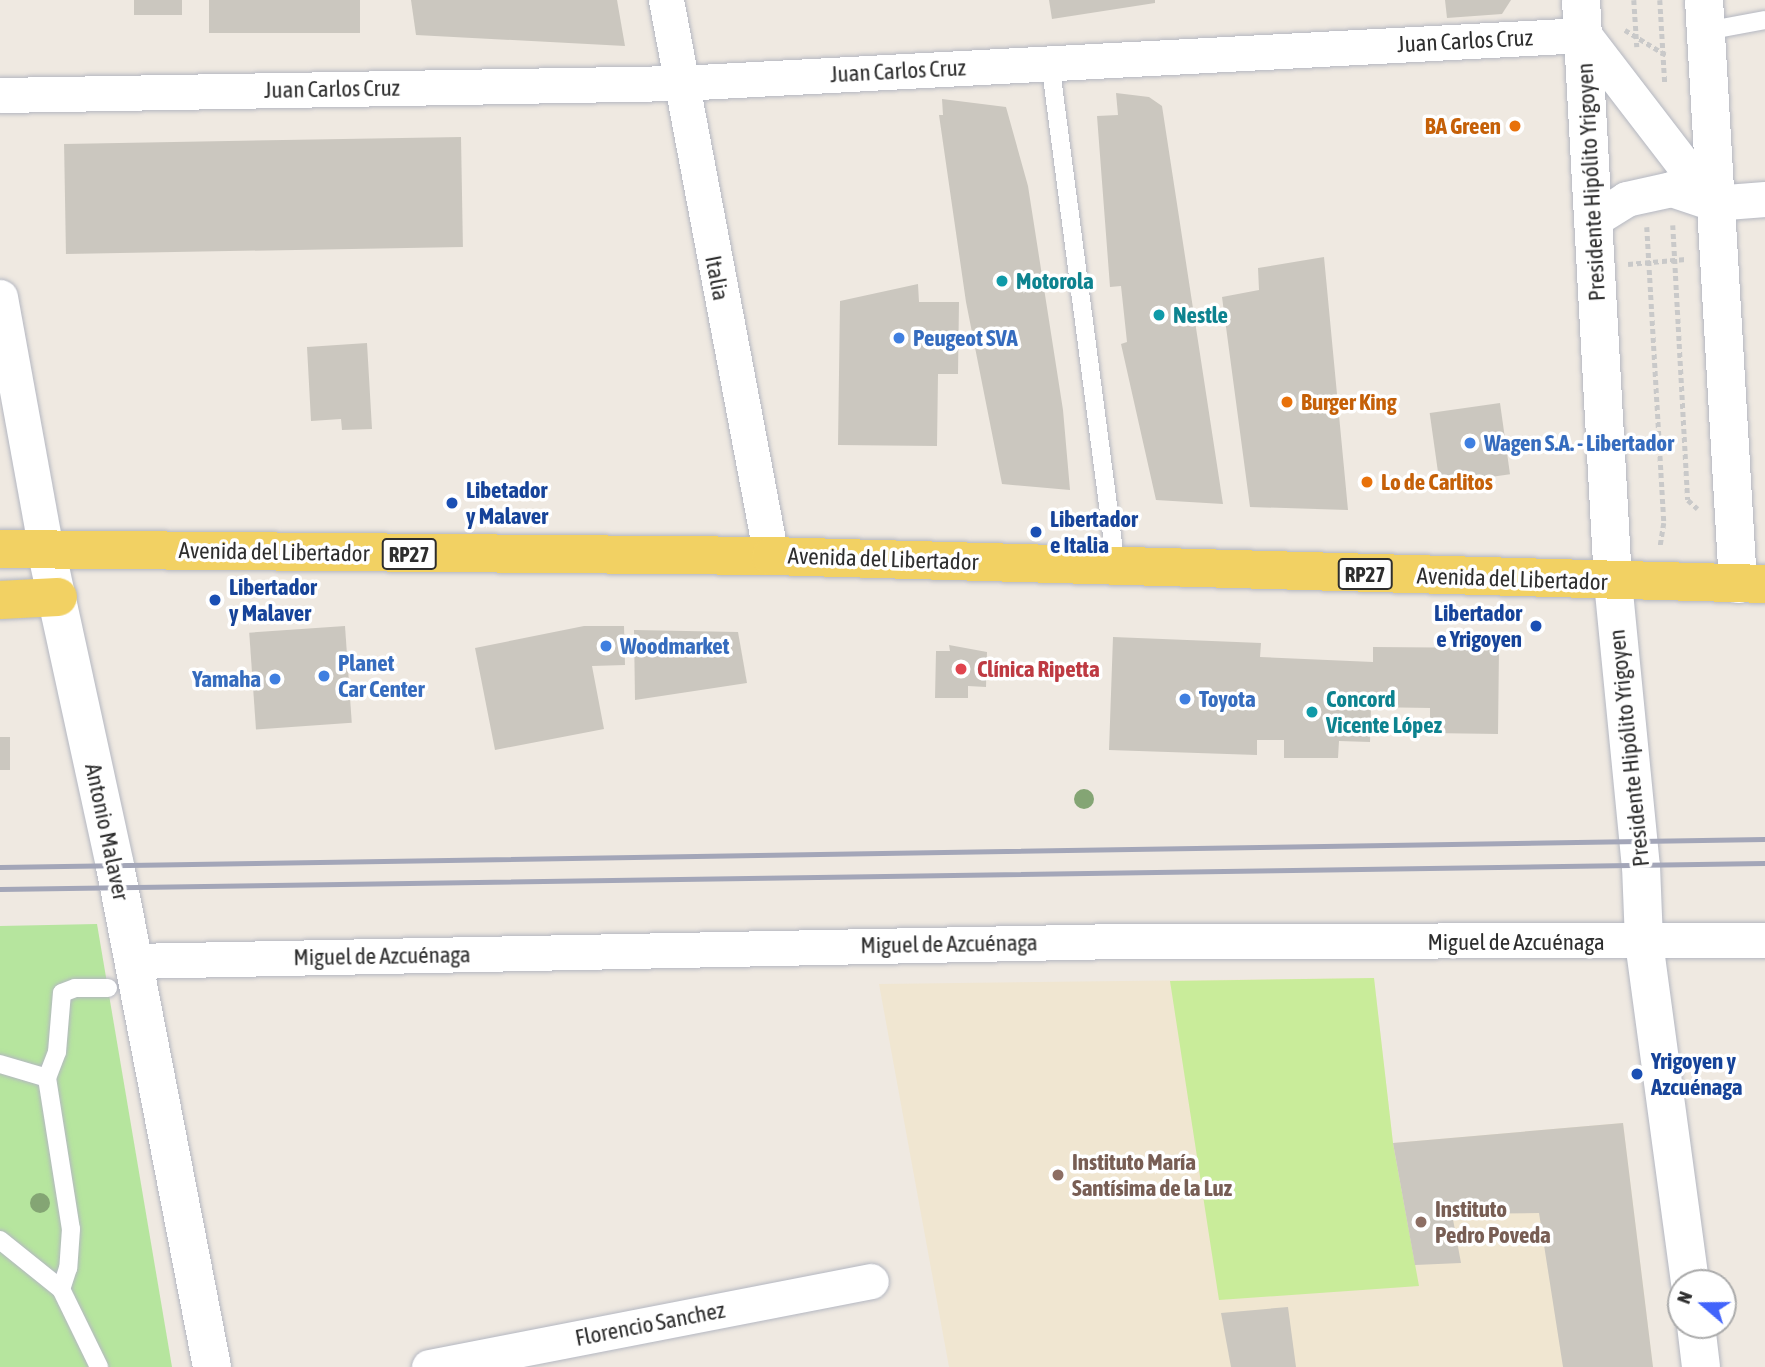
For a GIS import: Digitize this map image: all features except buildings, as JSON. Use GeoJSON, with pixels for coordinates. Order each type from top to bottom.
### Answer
{"type":"FeatureCollection","features":[{"type":"Feature","properties":{"kind":"main road","name":"Avenida del Libertador"},"geometry":{"type":"LineString","coordinates":[[0,550],[771,556],[1613,582],[1656,582],[1746,571]]}},
{"type":"Feature","properties":{"kind":"main road"},"geometry":{"type":"LineString","coordinates":[[0,600],[58,597]]}},
{"type":"Feature","properties":{"kind":"street","name":"Italia"},"geometry":{"type":"LineString","coordinates":[[666,0],[771,556]]}},
{"type":"Feature","properties":{"kind":"street"},"geometry":{"type":"LineString","coordinates":[[1705,15],[1713,203],[1746,571]]}},
{"type":"Feature","properties":{"kind":"street","name":"Juan Carlos Cruz"},"geometry":{"type":"LineString","coordinates":[[0,95],[680,83],[1050,62],[1593,19]]}},
{"type":"Feature","properties":{"kind":"street"},"geometry":{"type":"LineString","coordinates":[[1593,19],[1640,108],[1713,203]]}},
{"type":"Feature","properties":{"kind":"street","name":"Presidente Hipólito Yrigoyen"},"geometry":{"type":"LineString","coordinates":[[1593,19],[1593,219],[1613,582],[1644,943],[1688,1269]]}},
{"type":"Feature","properties":{"kind":"street"},"geometry":{"type":"LineString","coordinates":[[1593,219],[1626,199],[1658,192],[1713,203],[1765,199]]}},
{"type":"Feature","properties":{"kind":"street","name":"Antonio Malaver"},"geometry":{"type":"LineString","coordinates":[[0,297],[46,549],[58,597],[120,974],[212,1367]]}},
{"type":"Feature","properties":{"kind":"street","name":"Miguel de Azcuénaga"},"geometry":{"type":"LineString","coordinates":[[120,974],[1124,941],[1644,943],[1765,940]]}},
{"type":"Feature","properties":{"kind":"street","name":"Florencio Sanchez"},"geometry":{"type":"LineString","coordinates":[[429,1367],[872,1281]]}},
{"type":"Feature","properties":{"kind":"street"},"geometry":{"type":"LineString","coordinates":[[1698,1339],[1701,1367]]}},
{"type":"Feature","properties":{"kind":"lane"},"geometry":{"type":"LineString","coordinates":[[1705,15],[1765,20]]}},
{"type":"Feature","properties":{"kind":"lane"},"geometry":{"type":"LineString","coordinates":[[1050,62],[1116,566]]}},
{"type":"Feature","properties":{"kind":"lane"},"geometry":{"type":"LineString","coordinates":[[61,1289],[68,1268],[71,1229],[47,1078],[57,1052],[62,993],[120,974]]}},
{"type":"Feature","properties":{"kind":"lane"},"geometry":{"type":"LineString","coordinates":[[0,1064],[47,1078]]}},
{"type":"Feature","properties":{"kind":"lane"},"geometry":{"type":"LineString","coordinates":[[0,1240],[61,1289],[99,1367]]}},
{"type":"Feature","properties":{"kind":"path"},"geometry":{"type":"LineString","coordinates":[[1634,0],[1640,108]]}},
{"type":"Feature","properties":{"kind":"path"},"geometry":{"type":"LineString","coordinates":[[1660,0],[1668,144]]}},
{"type":"Feature","properties":{"kind":"path"},"geometry":{"type":"LineString","coordinates":[[1593,19],[1636,38],[1708,82]]}},
{"type":"Feature","properties":{"kind":"path"},"geometry":{"type":"LineString","coordinates":[[1658,192],[1675,260],[1688,500],[1746,571]]}},
{"type":"Feature","properties":{"kind":"path"},"geometry":{"type":"LineString","coordinates":[[1656,582],[1664,523],[1649,262],[1658,192]]}},
{"type":"Feature","properties":{"kind":"path"},"geometry":{"type":"LineString","coordinates":[[1596,266],[1717,256]]}},
{"type":"Feature","properties":{"kind":"shaded area"},"geometry":{"type":"Polygon","coordinates":[[[1374,978],[1393,1143],[1623,1123],[1653,1367],[949,1367],[879,984],[1374,978]]]}},
{"type":"Feature","properties":{"kind":"green space"},"geometry":{"type":"Polygon","coordinates":[[[97,924],[172,1367],[0,1367],[0,926],[97,924]]]}},
{"type":"Feature","properties":{"kind":"green space"},"geometry":{"type":"Polygon","coordinates":[[[1374,978],[1393,1143],[1419,1286],[1219,1300],[1170,981],[1374,978]]]}},
{"type":"Feature","properties":{"kind":"railway"},"geometry":{"type":"LineString","coordinates":[[0,867],[1765,839]]}},
{"type":"Feature","properties":{"kind":"railway"},"geometry":{"type":"LineString","coordinates":[[0,889],[1765,863]]}},
{"type":"Feature","properties":{"kind":"place","name":"BA Green"},"geometry":{"type":"Point","coordinates":[1515,126]}},
{"type":"Feature","properties":{"kind":"place","name":"Motorola"},"geometry":{"type":"Point","coordinates":[1002,281]}},
{"type":"Feature","properties":{"kind":"place","name":"Nestle"},"geometry":{"type":"Point","coordinates":[1159,315]}},
{"type":"Feature","properties":{"kind":"place","name":"Peugeot SVA"},"geometry":{"type":"Point","coordinates":[899,338]}},
{"type":"Feature","properties":{"kind":"place","name":"Burger King"},"geometry":{"type":"Point","coordinates":[1287,402]}},
{"type":"Feature","properties":{"kind":"place","name":"Wagen S.A. - Libertador"},"geometry":{"type":"Point","coordinates":[1470,443]}},
{"type":"Feature","properties":{"kind":"place","name":"Lo de Carlitos"},"geometry":{"type":"Point","coordinates":[1367,482]}},
{"type":"Feature","properties":{"kind":"place","name":"Libetador y Malaver"},"geometry":{"type":"Point","coordinates":[452,503]}},
{"type":"Feature","properties":{"kind":"place","name":"Libertador e Italia"},"geometry":{"type":"Point","coordinates":[1036,532]}},
{"type":"Feature","properties":{"kind":"place","name":"Libertador y Malaver"},"geometry":{"type":"Point","coordinates":[215,600]}},
{"type":"Feature","properties":{"kind":"place","name":"Libertador e Yrigoyen"},"geometry":{"type":"Point","coordinates":[1536,626]}},
{"type":"Feature","properties":{"kind":"place","name":"Woodmarket"},"geometry":{"type":"Point","coordinates":[606,646]}},
{"type":"Feature","properties":{"kind":"place","name":"Clínica Ripetta"},"geometry":{"type":"Point","coordinates":[961,669]}},
{"type":"Feature","properties":{"kind":"place","name":"Planet Car Center"},"geometry":{"type":"Point","coordinates":[324,676]}},
{"type":"Feature","properties":{"kind":"place","name":"Yamaha"},"geometry":{"type":"Point","coordinates":[275,679]}},
{"type":"Feature","properties":{"kind":"place","name":"Toyota"},"geometry":{"type":"Point","coordinates":[1185,699]}},
{"type":"Feature","properties":{"kind":"place","name":"Concord Vicente López"},"geometry":{"type":"Point","coordinates":[1312,712]}},
{"type":"Feature","properties":{"kind":"place","name":"Yrigoyen y Azcuénaga"},"geometry":{"type":"Point","coordinates":[1637,1074]}},
{"type":"Feature","properties":{"kind":"place","name":"Instituto María Santísima de la Luz"},"geometry":{"type":"Point","coordinates":[1058,1175]}},
{"type":"Feature","properties":{"kind":"place","name":"Instituto Pedro Poveda"},"geometry":{"type":"Point","coordinates":[1421,1222]}}]}
